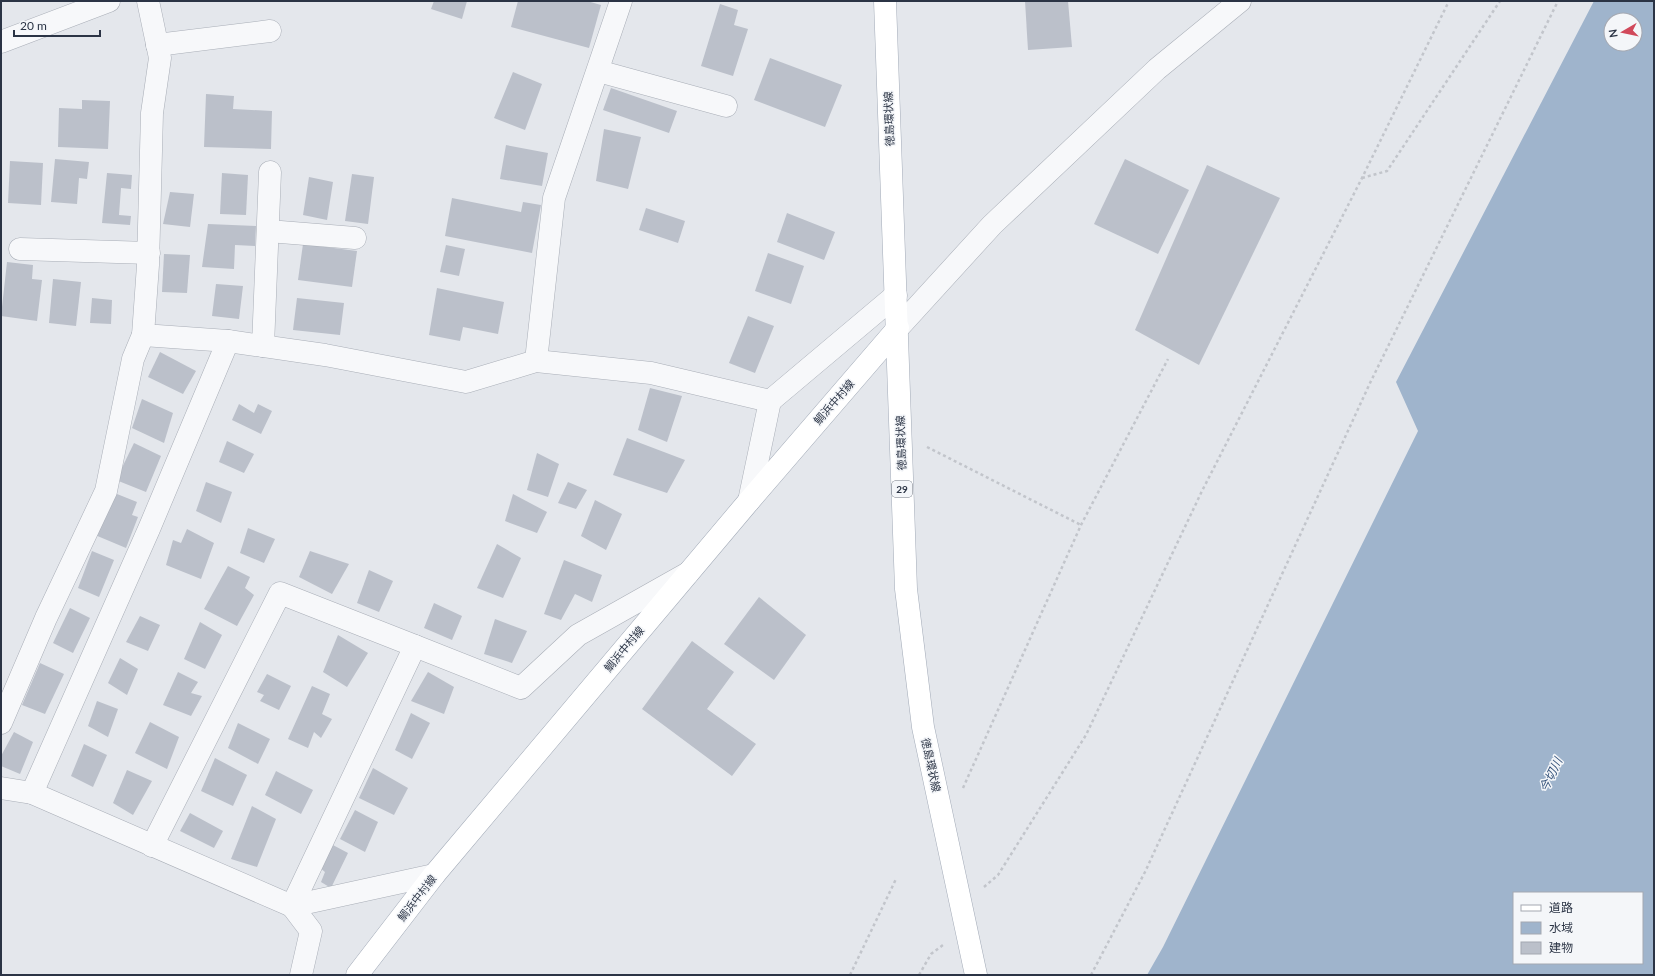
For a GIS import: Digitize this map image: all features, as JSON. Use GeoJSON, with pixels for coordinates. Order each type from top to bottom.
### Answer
{"type":"FeatureCollection","features":[{"type":"Feature","properties":{"kind":"main road","name":"徳島環状線"},"geometry":{"type":"LineString","coordinates":[[885,1],[898,328],[906,588],[923,727],[976,973]]}},
{"type":"Feature","properties":{"kind":"main road","name":"鯛浜中村線"},"geometry":{"type":"LineString","coordinates":[[357,975],[434,875],[689,572],[898,328]]}},
{"type":"Feature","properties":{"kind":"street"},"geometry":{"type":"LineString","coordinates":[[1,42],[110,1]]}},
{"type":"Feature","properties":{"kind":"street"},"geometry":{"type":"LineString","coordinates":[[1,723],[46,618],[106,491],[133,359],[143,335],[149,253],[152,113],[160,58],[148,1]]}},
{"type":"Feature","properties":{"kind":"street"},"geometry":{"type":"LineString","coordinates":[[536,361],[554,198],[621,1]]}},
{"type":"Feature","properties":{"kind":"street"},"geometry":{"type":"LineString","coordinates":[[898,328],[992,225],[1157,69],[1240,1]]}},
{"type":"Feature","properties":{"kind":"street"},"geometry":{"type":"LineString","coordinates":[[157,45],[270,31]]}},
{"type":"Feature","properties":{"kind":"street"},"geometry":{"type":"LineString","coordinates":[[598,71],[726,106]]}},
{"type":"Feature","properties":{"kind":"street"},"geometry":{"type":"LineString","coordinates":[[263,346],[270,172]]}},
{"type":"Feature","properties":{"kind":"street"},"geometry":{"type":"LineString","coordinates":[[268,231],[355,238]]}},
{"type":"Feature","properties":{"kind":"street"},"geometry":{"type":"LineString","coordinates":[[20,249],[149,253]]}},
{"type":"Feature","properties":{"kind":"street"},"geometry":{"type":"LineString","coordinates":[[749,502],[770,401],[896,295]]}},
{"type":"Feature","properties":{"kind":"street"},"geometry":{"type":"LineString","coordinates":[[143,335],[228,341],[325,355],[466,382],[536,361],[651,373],[770,401]]}},
{"type":"Feature","properties":{"kind":"street"},"geometry":{"type":"LineString","coordinates":[[32,794],[149,529],[228,341]]}},
{"type":"Feature","properties":{"kind":"street"},"geometry":{"type":"LineString","coordinates":[[152,846],[280,593],[521,688],[578,634],[689,572]]}},
{"type":"Feature","properties":{"kind":"street"},"geometry":{"type":"LineString","coordinates":[[292,906],[415,646]]}},
{"type":"Feature","properties":{"kind":"street"},"geometry":{"type":"LineString","coordinates":[[1,788],[32,794],[292,906],[311,932],[301,975]]}},
{"type":"Feature","properties":{"kind":"street"},"geometry":{"type":"LineString","coordinates":[[292,906],[434,875]]}},
{"type":"Feature","properties":{"kind":"path"},"geometry":{"type":"LineString","coordinates":[[961,906],[998,875],[1086,735],[1202,491],[1362,178],[1449,1]]}},
{"type":"Feature","properties":{"kind":"path"},"geometry":{"type":"LineString","coordinates":[[1362,178],[1387,171],[1500,1]]}},
{"type":"Feature","properties":{"kind":"path"},"geometry":{"type":"LineString","coordinates":[[1091,975],[1148,865],[1370,383],[1558,1]]}},
{"type":"Feature","properties":{"kind":"path"},"geometry":{"type":"LineString","coordinates":[[941,809],[963,788],[1081,525],[1168,359]]}},
{"type":"Feature","properties":{"kind":"path"},"geometry":{"type":"LineString","coordinates":[[927,447],[1081,525]]}},
{"type":"Feature","properties":{"kind":"path"},"geometry":{"type":"LineString","coordinates":[[850,975],[896,879]]}},
{"type":"Feature","properties":{"kind":"path"},"geometry":{"type":"LineString","coordinates":[[919,975],[931,954],[966,928]]}},
{"type":"Feature","properties":{"kind":"water","name":"今切川"},"geometry":{"type":"Polygon","coordinates":[[[1594,1],[1654,1],[1654,975],[1147,975],[1163,947],[1418,431],[1396,382],[1594,1]]]}},
{"type":"Feature","properties":{"kind":"building"},"geometry":{"type":"Polygon","coordinates":[[[434,1],[467,1],[462,19],[431,9],[434,1]]]}},
{"type":"Feature","properties":{"kind":"building"},"geometry":{"type":"Polygon","coordinates":[[[518,1],[587,1],[601,5],[589,48],[511,27],[518,1]]]}},
{"type":"Feature","properties":{"kind":"building"},"geometry":{"type":"Polygon","coordinates":[[[1025,1],[1068,1],[1072,47],[1028,50],[1025,1]]]}},
{"type":"Feature","properties":{"kind":"building"},"geometry":{"type":"Polygon","coordinates":[[[720,4],[738,10],[734,25],[748,29],[733,76],[701,66],[720,4]]]}},
{"type":"Feature","properties":{"kind":"building"},"geometry":{"type":"Polygon","coordinates":[[[770,58],[842,85],[825,127],[754,100],[770,58]]]}},
{"type":"Feature","properties":{"kind":"building"},"geometry":{"type":"Polygon","coordinates":[[[513,72],[542,84],[525,130],[494,118],[513,72]]]}},
{"type":"Feature","properties":{"kind":"building"},"geometry":{"type":"Polygon","coordinates":[[[611,88],[677,111],[669,133],[603,110],[611,88]]]}},
{"type":"Feature","properties":{"kind":"building"},"geometry":{"type":"Polygon","coordinates":[[[206,94],[234,96],[233,109],[272,111],[271,149],[204,147],[206,94]]]}},
{"type":"Feature","properties":{"kind":"building"},"geometry":{"type":"Polygon","coordinates":[[[82,100],[110,101],[108,149],[58,147],[59,108],[82,109],[82,100]]]}},
{"type":"Feature","properties":{"kind":"building"},"geometry":{"type":"Polygon","coordinates":[[[604,129],[641,137],[628,189],[596,181],[604,129]]]}},
{"type":"Feature","properties":{"kind":"building"},"geometry":{"type":"Polygon","coordinates":[[[506,145],[548,153],[542,186],[500,179],[506,145]]]}},
{"type":"Feature","properties":{"kind":"building"},"geometry":{"type":"Polygon","coordinates":[[[55,159],[89,162],[87,179],[79,178],[77,204],[51,202],[55,159]]]}},
{"type":"Feature","properties":{"kind":"building"},"geometry":{"type":"Polygon","coordinates":[[[1125,159],[1189,190],[1158,254],[1094,224],[1125,159]]]}},
{"type":"Feature","properties":{"kind":"building"},"geometry":{"type":"Polygon","coordinates":[[[10,161],[43,163],[41,205],[8,203],[10,161]]]}},
{"type":"Feature","properties":{"kind":"building"},"geometry":{"type":"Polygon","coordinates":[[[1207,165],[1280,198],[1199,365],[1135,330],[1207,165]]]}},
{"type":"Feature","properties":{"kind":"building"},"geometry":{"type":"Polygon","coordinates":[[[107,173],[132,175],[131,189],[121,188],[119,215],[131,216],[130,225],[102,223],[107,173]]]}},
{"type":"Feature","properties":{"kind":"building"},"geometry":{"type":"Polygon","coordinates":[[[222,173],[248,175],[246,215],[220,214],[222,173]]]}},
{"type":"Feature","properties":{"kind":"building"},"geometry":{"type":"Polygon","coordinates":[[[352,174],[374,177],[368,224],[345,221],[352,174]]]}},
{"type":"Feature","properties":{"kind":"building"},"geometry":{"type":"Polygon","coordinates":[[[309,177],[333,182],[327,220],[303,215],[309,177]]]}},
{"type":"Feature","properties":{"kind":"building"},"geometry":{"type":"Polygon","coordinates":[[[170,192],[194,194],[190,227],[163,224],[170,192]]]}},
{"type":"Feature","properties":{"kind":"building"},"geometry":{"type":"Polygon","coordinates":[[[452,198],[521,212],[523,202],[541,205],[532,253],[445,236],[452,198]]]}},
{"type":"Feature","properties":{"kind":"building"},"geometry":{"type":"Polygon","coordinates":[[[646,208],[685,221],[678,243],[639,230],[646,208]]]}},
{"type":"Feature","properties":{"kind":"building"},"geometry":{"type":"Polygon","coordinates":[[[787,213],[835,232],[824,260],[777,242],[787,213]]]}},
{"type":"Feature","properties":{"kind":"building"},"geometry":{"type":"Polygon","coordinates":[[[208,224],[256,226],[255,246],[235,245],[234,269],[202,267],[208,224]]]}},
{"type":"Feature","properties":{"kind":"building"},"geometry":{"type":"Polygon","coordinates":[[[303,244],[357,251],[352,287],[298,280],[303,244]]]}},
{"type":"Feature","properties":{"kind":"building"},"geometry":{"type":"Polygon","coordinates":[[[446,245],[465,249],[459,276],[440,272],[446,245]]]}},
{"type":"Feature","properties":{"kind":"building"},"geometry":{"type":"Polygon","coordinates":[[[768,253],[804,266],[791,304],[755,291],[768,253]]]}},
{"type":"Feature","properties":{"kind":"building"},"geometry":{"type":"Polygon","coordinates":[[[164,254],[190,255],[187,293],[162,292],[164,254]]]}},
{"type":"Feature","properties":{"kind":"building"},"geometry":{"type":"Polygon","coordinates":[[[7,262],[33,265],[32,279],[42,280],[37,321],[1,316],[7,262]]]}},
{"type":"Feature","properties":{"kind":"building"},"geometry":{"type":"Polygon","coordinates":[[[53,279],[81,282],[76,326],[49,323],[53,279]]]}},
{"type":"Feature","properties":{"kind":"building"},"geometry":{"type":"Polygon","coordinates":[[[216,284],[243,286],[239,319],[212,316],[216,284]]]}},
{"type":"Feature","properties":{"kind":"building"},"geometry":{"type":"Polygon","coordinates":[[[437,288],[504,302],[498,334],[463,327],[460,341],[429,335],[437,288]]]}},
{"type":"Feature","properties":{"kind":"building"},"geometry":{"type":"Polygon","coordinates":[[[92,298],[112,300],[111,324],[90,323],[92,298]]]}},
{"type":"Feature","properties":{"kind":"building"},"geometry":{"type":"Polygon","coordinates":[[[297,298],[344,303],[340,335],[293,330],[297,298]]]}},
{"type":"Feature","properties":{"kind":"building"},"geometry":{"type":"Polygon","coordinates":[[[748,316],[774,326],[755,373],[729,363],[748,316]]]}},
{"type":"Feature","properties":{"kind":"building"},"geometry":{"type":"Polygon","coordinates":[[[160,352],[196,371],[183,394],[148,377],[160,352]]]}},
{"type":"Feature","properties":{"kind":"building"},"geometry":{"type":"Polygon","coordinates":[[[650,388],[682,396],[667,442],[638,430],[650,388]]]}},
{"type":"Feature","properties":{"kind":"building"},"geometry":{"type":"Polygon","coordinates":[[[142,399],[173,413],[164,443],[132,428],[142,399]]]}},
{"type":"Feature","properties":{"kind":"building"},"geometry":{"type":"Polygon","coordinates":[[[239,404],[254,413],[258,404],[272,411],[261,434],[232,420],[239,404]]]}},
{"type":"Feature","properties":{"kind":"building"},"geometry":{"type":"Polygon","coordinates":[[[627,438],[685,460],[667,493],[613,475],[627,438]]]}},
{"type":"Feature","properties":{"kind":"building"},"geometry":{"type":"Polygon","coordinates":[[[227,441],[254,454],[244,473],[219,462],[227,441]]]}},
{"type":"Feature","properties":{"kind":"building"},"geometry":{"type":"Polygon","coordinates":[[[134,443],[161,456],[146,492],[116,480],[134,443]]]}},
{"type":"Feature","properties":{"kind":"building"},"geometry":{"type":"Polygon","coordinates":[[[537,453],[559,464],[548,497],[527,490],[537,453]]]}},
{"type":"Feature","properties":{"kind":"building"},"geometry":{"type":"Polygon","coordinates":[[[206,482],[232,492],[221,523],[196,511],[206,482]]]}},
{"type":"Feature","properties":{"kind":"building"},"geometry":{"type":"Polygon","coordinates":[[[568,482],[587,490],[576,509],[558,503],[568,482]]]}},
{"type":"Feature","properties":{"kind":"building"},"geometry":{"type":"Polygon","coordinates":[[[112,492],[137,502],[132,515],[138,517],[126,548],[95,535],[112,492]]]}},
{"type":"Feature","properties":{"kind":"building"},"geometry":{"type":"Polygon","coordinates":[[[513,494],[547,512],[537,533],[505,521],[513,494]]]}},
{"type":"Feature","properties":{"kind":"building"},"geometry":{"type":"Polygon","coordinates":[[[595,500],[622,514],[606,550],[581,536],[595,500]]]}},
{"type":"Feature","properties":{"kind":"building"},"geometry":{"type":"Polygon","coordinates":[[[248,528],[275,539],[264,563],[240,553],[248,528]]]}},
{"type":"Feature","properties":{"kind":"building"},"geometry":{"type":"Polygon","coordinates":[[[187,529],[214,543],[201,579],[166,565],[173,540],[181,543],[187,529]]]}},
{"type":"Feature","properties":{"kind":"building"},"geometry":{"type":"Polygon","coordinates":[[[497,544],[521,558],[503,598],[477,588],[497,544]]]}},
{"type":"Feature","properties":{"kind":"building"},"geometry":{"type":"Polygon","coordinates":[[[92,551],[114,560],[99,597],[78,588],[92,551]]]}},
{"type":"Feature","properties":{"kind":"building"},"geometry":{"type":"Polygon","coordinates":[[[310,551],[349,564],[332,594],[299,577],[310,551]]]}},
{"type":"Feature","properties":{"kind":"building"},"geometry":{"type":"Polygon","coordinates":[[[564,560],[602,575],[592,602],[575,594],[561,620],[544,614],[564,560]]]}},
{"type":"Feature","properties":{"kind":"building"},"geometry":{"type":"Polygon","coordinates":[[[228,566],[250,577],[245,588],[254,595],[237,626],[204,609],[228,566]]]}},
{"type":"Feature","properties":{"kind":"building"},"geometry":{"type":"Polygon","coordinates":[[[369,570],[393,581],[379,612],[357,603],[369,570]]]}},
{"type":"Feature","properties":{"kind":"building"},"geometry":{"type":"Polygon","coordinates":[[[759,597],[806,635],[774,680],[724,644],[759,597]]]}},
{"type":"Feature","properties":{"kind":"building"},"geometry":{"type":"Polygon","coordinates":[[[434,603],[462,616],[452,640],[424,628],[434,603]]]}},
{"type":"Feature","properties":{"kind":"building"},"geometry":{"type":"Polygon","coordinates":[[[70,608],[90,618],[73,653],[53,643],[70,608]]]}},
{"type":"Feature","properties":{"kind":"building"},"geometry":{"type":"Polygon","coordinates":[[[140,616],[160,625],[148,651],[126,642],[140,616]]]}},
{"type":"Feature","properties":{"kind":"building"},"geometry":{"type":"Polygon","coordinates":[[[495,619],[527,631],[512,663],[484,654],[495,619]]]}},
{"type":"Feature","properties":{"kind":"building"},"geometry":{"type":"Polygon","coordinates":[[[200,622],[222,635],[205,669],[184,659],[200,622]]]}},
{"type":"Feature","properties":{"kind":"building"},"geometry":{"type":"Polygon","coordinates":[[[338,635],[368,653],[347,687],[323,672],[338,635]]]}},
{"type":"Feature","properties":{"kind":"building"},"geometry":{"type":"Polygon","coordinates":[[[692,641],[734,672],[707,709],[756,744],[732,776],[642,709],[692,641]]]}},
{"type":"Feature","properties":{"kind":"building"},"geometry":{"type":"Polygon","coordinates":[[[120,658],[138,669],[127,695],[108,683],[120,658]]]}},
{"type":"Feature","properties":{"kind":"building"},"geometry":{"type":"Polygon","coordinates":[[[40,663],[64,674],[45,714],[22,705],[40,663]]]}},
{"type":"Feature","properties":{"kind":"building"},"geometry":{"type":"Polygon","coordinates":[[[178,672],[198,682],[191,693],[202,696],[191,716],[163,705],[178,672]]]}},
{"type":"Feature","properties":{"kind":"building"},"geometry":{"type":"Polygon","coordinates":[[[428,672],[454,687],[444,714],[411,701],[428,672]]]}},
{"type":"Feature","properties":{"kind":"building"},"geometry":{"type":"Polygon","coordinates":[[[267,674],[291,686],[279,710],[260,701],[264,695],[257,692],[267,674]]]}},
{"type":"Feature","properties":{"kind":"building"},"geometry":{"type":"Polygon","coordinates":[[[312,686],[330,694],[322,714],[332,719],[321,738],[314,732],[308,748],[288,739],[312,686]]]}},
{"type":"Feature","properties":{"kind":"building"},"geometry":{"type":"Polygon","coordinates":[[[97,701],[118,709],[108,737],[88,726],[97,701]]]}},
{"type":"Feature","properties":{"kind":"building"},"geometry":{"type":"Polygon","coordinates":[[[411,713],[430,723],[412,759],[395,750],[411,713]]]}},
{"type":"Feature","properties":{"kind":"building"},"geometry":{"type":"Polygon","coordinates":[[[150,722],[179,737],[167,769],[135,753],[150,722]]]}},
{"type":"Feature","properties":{"kind":"building"},"geometry":{"type":"Polygon","coordinates":[[[238,723],[270,739],[258,764],[228,748],[238,723]]]}},
{"type":"Feature","properties":{"kind":"building"},"geometry":{"type":"Polygon","coordinates":[[[14,732],[33,742],[20,774],[1,766],[1,756],[14,732]]]}},
{"type":"Feature","properties":{"kind":"building"},"geometry":{"type":"Polygon","coordinates":[[[84,744],[107,755],[93,787],[71,776],[84,744]]]}},
{"type":"Feature","properties":{"kind":"building"},"geometry":{"type":"Polygon","coordinates":[[[215,758],[247,775],[233,806],[201,791],[215,758]]]}},
{"type":"Feature","properties":{"kind":"building"},"geometry":{"type":"Polygon","coordinates":[[[373,768],[408,788],[394,815],[359,798],[373,768]]]}},
{"type":"Feature","properties":{"kind":"building"},"geometry":{"type":"Polygon","coordinates":[[[127,770],[152,781],[133,815],[113,803],[127,770]]]}},
{"type":"Feature","properties":{"kind":"building"},"geometry":{"type":"Polygon","coordinates":[[[276,771],[313,790],[301,814],[265,795],[276,771]]]}},
{"type":"Feature","properties":{"kind":"building"},"geometry":{"type":"Polygon","coordinates":[[[252,806],[276,819],[257,867],[231,859],[252,806]]]}},
{"type":"Feature","properties":{"kind":"building"},"geometry":{"type":"Polygon","coordinates":[[[355,810],[378,822],[365,852],[340,839],[355,810]]]}},
{"type":"Feature","properties":{"kind":"building"},"geometry":{"type":"Polygon","coordinates":[[[190,813],[223,831],[214,848],[180,831],[190,813]]]}},
{"type":"Feature","properties":{"kind":"building"},"geometry":{"type":"Polygon","coordinates":[[[331,844],[348,853],[331,888],[321,882],[325,872],[319,867],[331,844]]]}}]}
